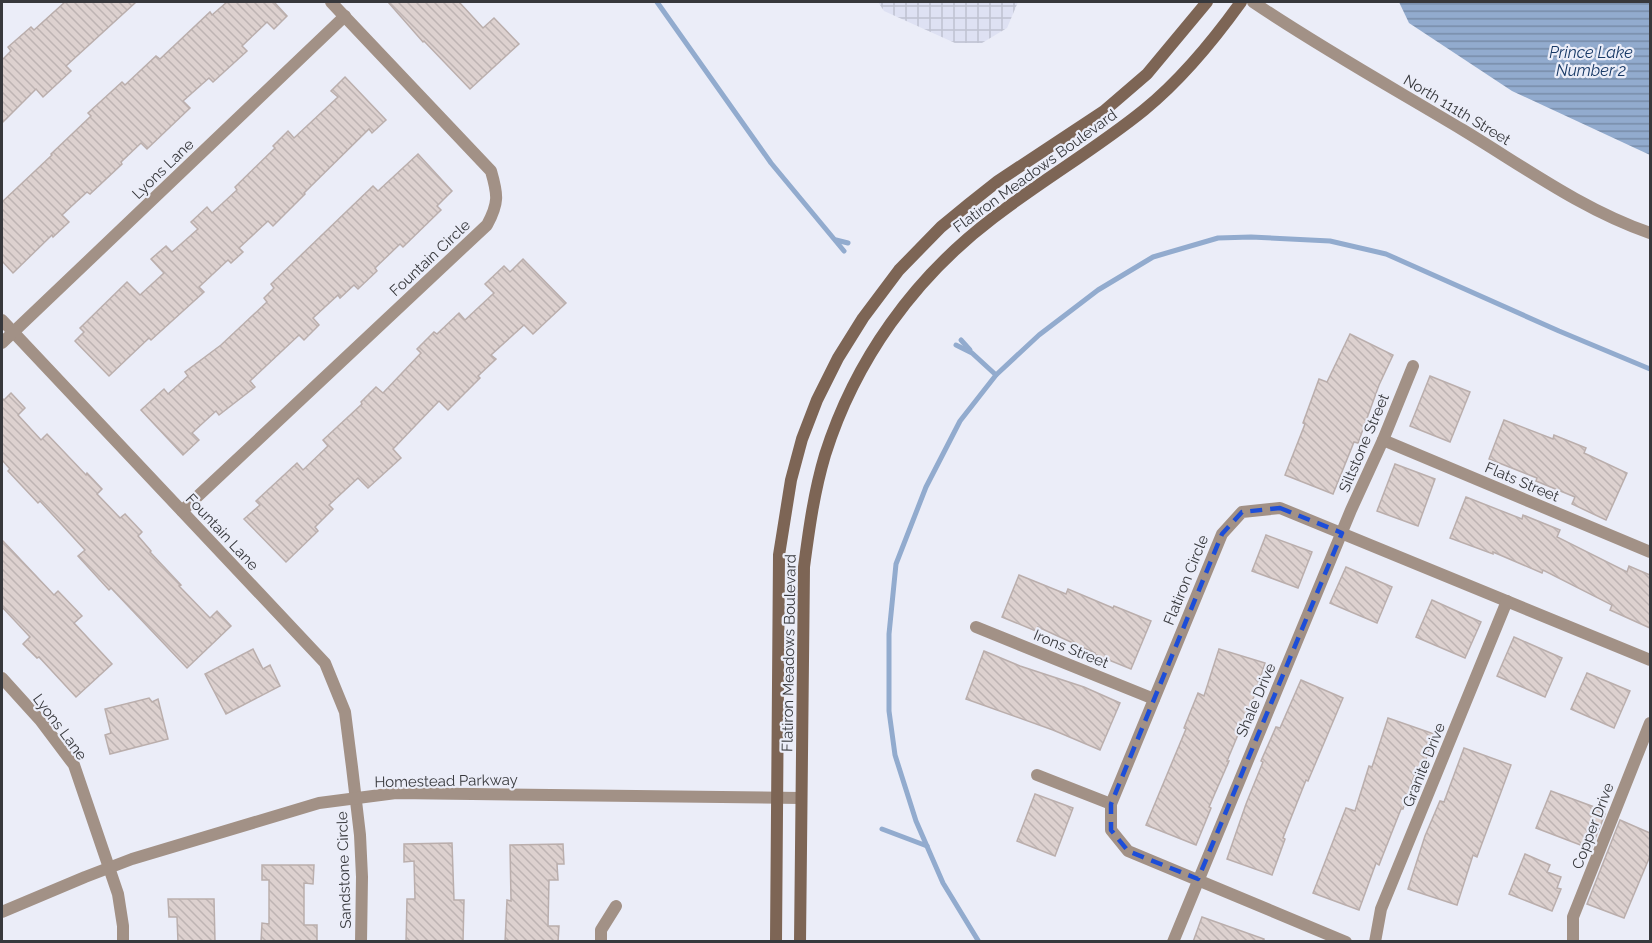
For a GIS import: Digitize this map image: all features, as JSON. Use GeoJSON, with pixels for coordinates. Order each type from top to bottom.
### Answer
{"type":"FeatureCollection","features":[{"type":"Feature","properties":{"kind":"street","name":"Fountain Circle"},"geometry":{"type":"LineString","coordinates":[[182,511],[487,225],[495,209],[496,190],[491,171],[331,2]]}},
{"type":"Feature","properties":{"kind":"street","name":"Flatiron Meadows Boulevard"},"geometry":{"type":"LineString","coordinates":[[776,942],[778,581],[782,530],[791,480],[802,440],[817,400],[838,358],[879,294],[941,227],[998,181],[1104,111],[1147,74],[1207,2]]}},
{"type":"Feature","properties":{"kind":"street","name":"Flatiron Meadows Boulevard"},"geometry":{"type":"LineString","coordinates":[[800,942],[804,567],[811,511],[825,455],[838,419],[871,352],[892,320],[922,282],[960,245],[993,218],[1102,143],[1146,109],[1187,70],[1241,2]]}},
{"type":"Feature","properties":{"kind":"street","name":"North 111th Street"},"geometry":{"type":"LineString","coordinates":[[1253,2],[1561,191],[1622,223],[1650,233]]}},
{"type":"Feature","properties":{"kind":"street","name":"Lyons Lane"},"geometry":{"type":"LineString","coordinates":[[2,343],[345,16]]}},
{"type":"Feature","properties":{"kind":"street","name":"Fountain Lane"},"geometry":{"type":"LineString","coordinates":[[2,320],[325,663],[345,712],[356,798]]}},
{"type":"Feature","properties":{"kind":"street","name":"Siltstone Street"},"geometry":{"type":"LineString","coordinates":[[1342,532],[1413,366]]}},
{"type":"Feature","properties":{"kind":"street","name":"Flats Street"},"geometry":{"type":"LineString","coordinates":[[1383,440],[1650,552]]}},
{"type":"Feature","properties":{"kind":"street","name":"Flatiron Circle"},"geometry":{"type":"LineString","coordinates":[[1346,942],[1128,851],[1111,830],[1111,804],[1221,534],[1242,512],[1280,508],[1650,660]]}},
{"type":"Feature","properties":{"kind":"street","name":"Shale Drive"},"geometry":{"type":"LineString","coordinates":[[1173,942],[1342,532]]}},
{"type":"Feature","properties":{"kind":"street","name":"Granite Drive"},"geometry":{"type":"LineString","coordinates":[[1375,942],[1381,909],[1507,601]]}},
{"type":"Feature","properties":{"kind":"street","name":"Irons Street"},"geometry":{"type":"LineString","coordinates":[[976,627],[1154,699]]}},
{"type":"Feature","properties":{"kind":"street","name":"Lyons Lane"},"geometry":{"type":"LineString","coordinates":[[2,678],[40,720],[74,765],[118,894],[123,942]]}},
{"type":"Feature","properties":{"kind":"street","name":"Copper Drive"},"geometry":{"type":"LineString","coordinates":[[1573,942],[1573,917],[1650,723]]}},
{"type":"Feature","properties":{"kind":"street"},"geometry":{"type":"LineString","coordinates":[[1037,775],[1111,804]]}},
{"type":"Feature","properties":{"kind":"street","name":"Homestead Parkway"},"geometry":{"type":"LineString","coordinates":[[2,912],[132,859],[319,803],[396,793],[801,798]]}},
{"type":"Feature","properties":{"kind":"street","name":"Sandstone Circle"},"geometry":{"type":"LineString","coordinates":[[356,798],[362,878],[361,942]]}},
{"type":"Feature","properties":{"kind":"street"},"geometry":{"type":"LineString","coordinates":[[601,942],[601,930],[616,906]]}},
{"type":"Feature","properties":{"kind":"highlighted area"},"geometry":{"type":"Polygon","coordinates":[[[1280,508],[1342,533],[1198,879],[1128,851],[1111,830],[1111,804],[1222,534],[1242,512],[1280,508]]]}},
{"type":"Feature","properties":{"kind":"shaded area"},"geometry":{"type":"Polygon","coordinates":[[[878,2],[1018,2],[1007,28],[982,43],[955,43],[884,11],[878,2]]]}},
{"type":"Feature","properties":{"kind":"water","name":"Prince Lake Number 2"},"geometry":{"type":"Polygon","coordinates":[[[1399,2],[1650,2],[1650,155],[1512,91],[1409,23],[1399,2]]]}},
{"type":"Feature","properties":{"kind":"building"},"geometry":{"type":"Polygon","coordinates":[[[65,2],[136,2],[66,66],[71,71],[43,97],[36,89],[2,123],[2,60],[11,51],[8,47],[31,27],[34,30],[65,2]]]}},
{"type":"Feature","properties":{"kind":"building"},"geometry":{"type":"Polygon","coordinates":[[[227,2],[274,2],[287,16],[274,29],[267,22],[242,46],[247,51],[213,82],[209,78],[183,101],[190,108],[147,149],[141,143],[90,194],[87,192],[62,215],[69,222],[53,237],[52,235],[13,273],[2,261],[2,202],[91,116],[88,113],[122,82],[125,85],[156,56],[160,59],[210,12],[212,15],[227,2]]]}},
{"type":"Feature","properties":{"kind":"building"},"geometry":{"type":"Polygon","coordinates":[[[388,2],[459,2],[483,28],[494,18],[519,44],[470,89],[423,42],[388,2]]]}},
{"type":"Feature","properties":{"kind":"building"},"geometry":{"type":"Polygon","coordinates":[[[345,77],[386,120],[372,133],[369,129],[273,226],[268,221],[239,248],[243,252],[231,263],[228,260],[199,287],[204,292],[151,340],[149,338],[109,376],[75,341],[84,332],[80,328],[127,282],[140,295],[164,273],[151,259],[166,246],[172,252],[198,229],[191,222],[207,207],[212,213],[237,190],[235,187],[275,148],[273,146],[288,131],[294,138],[338,97],[331,91],[345,77]]]}},
{"type":"Feature","properties":{"kind":"building"},"geometry":{"type":"Polygon","coordinates":[[[418,154],[452,191],[437,206],[441,210],[403,247],[400,244],[375,268],[377,271],[358,289],[354,285],[340,298],[338,295],[313,318],[319,325],[304,340],[299,335],[250,381],[255,387],[219,415],[216,411],[192,433],[199,440],[183,455],[141,410],[164,389],[168,394],[188,376],[185,372],[221,345],[267,302],[264,298],[274,288],[271,284],[373,186],[378,191],[418,154]]]}},
{"type":"Feature","properties":{"kind":"building"},"geometry":{"type":"Polygon","coordinates":[[[523,259],[566,303],[533,334],[524,325],[491,355],[496,359],[448,410],[439,401],[393,449],[401,458],[368,488],[358,478],[329,505],[333,509],[315,527],[318,531],[286,562],[244,519],[260,505],[256,501],[297,463],[303,470],[328,446],[323,440],[362,404],[361,402],[376,387],[383,393],[421,353],[417,349],[434,332],[437,334],[459,313],[465,320],[494,293],[485,284],[504,266],[510,272],[523,259]]]}},
{"type":"Feature","properties":{"kind":"building"},"geometry":{"type":"Polygon","coordinates":[[[1350,334],[1393,355],[1379,385],[1358,443],[1354,442],[1333,494],[1285,475],[1305,424],[1303,423],[1319,379],[1327,382],[1350,334]]]}},
{"type":"Feature","properties":{"kind":"building"},"geometry":{"type":"Polygon","coordinates":[[[1430,376],[1470,392],[1450,442],[1410,426],[1430,376]]]}},
{"type":"Feature","properties":{"kind":"building"},"geometry":{"type":"Polygon","coordinates":[[[11,393],[25,408],[18,415],[41,440],[47,434],[86,475],[87,473],[102,489],[97,494],[120,518],[125,514],[142,532],[138,536],[150,552],[210,618],[217,611],[231,626],[187,668],[78,556],[85,550],[40,501],[38,503],[8,471],[10,469],[2,460],[2,398],[4,400],[11,393]]]}},
{"type":"Feature","properties":{"kind":"building"},"geometry":{"type":"Polygon","coordinates":[[[1504,420],[1553,439],[1554,435],[1586,448],[1584,453],[1627,473],[1606,520],[1572,504],[1575,497],[1536,481],[1537,478],[1489,459],[1504,420]]]}},
{"type":"Feature","properties":{"kind":"building"},"geometry":{"type":"Polygon","coordinates":[[[1395,464],[1435,479],[1418,526],[1377,511],[1395,464]]]}},
{"type":"Feature","properties":{"kind":"building"},"geometry":{"type":"Polygon","coordinates":[[[1466,497],[1522,519],[1523,515],[1560,530],[1557,537],[1627,572],[1629,566],[1650,575],[1650,628],[1610,610],[1612,605],[1543,570],[1542,573],[1493,552],[1493,554],[1450,538],[1466,497]]]}},
{"type":"Feature","properties":{"kind":"building"},"geometry":{"type":"Polygon","coordinates":[[[1266,535],[1312,552],[1298,588],[1252,571],[1266,535]]]}},
{"type":"Feature","properties":{"kind":"building"},"geometry":{"type":"Polygon","coordinates":[[[2,540],[54,595],[58,591],[82,616],[74,623],[112,664],[76,697],[39,657],[37,658],[23,644],[30,637],[2,607],[2,540]]]}},
{"type":"Feature","properties":{"kind":"building"},"geometry":{"type":"Polygon","coordinates":[[[1346,567],[1392,587],[1377,623],[1330,603],[1346,567]]]}},
{"type":"Feature","properties":{"kind":"building"},"geometry":{"type":"Polygon","coordinates":[[[1019,575],[1066,594],[1068,589],[1151,621],[1131,669],[1038,627],[1036,631],[1002,617],[1019,575]]]}},
{"type":"Feature","properties":{"kind":"building"},"geometry":{"type":"Polygon","coordinates":[[[1432,600],[1481,622],[1465,658],[1416,637],[1432,600]]]}},
{"type":"Feature","properties":{"kind":"building"},"geometry":{"type":"Polygon","coordinates":[[[1514,637],[1562,658],[1545,697],[1497,676],[1514,637]]]}},
{"type":"Feature","properties":{"kind":"building"},"geometry":{"type":"Polygon","coordinates":[[[253,649],[263,669],[270,665],[280,686],[226,714],[205,674],[253,649]]]}},
{"type":"Feature","properties":{"kind":"building"},"geometry":{"type":"Polygon","coordinates":[[[1219,649],[1265,663],[1196,845],[1146,825],[1186,729],[1184,728],[1198,693],[1204,696],[1219,649]]]}},
{"type":"Feature","properties":{"kind":"building"},"geometry":{"type":"Polygon","coordinates":[[[984,651],[1020,666],[1084,687],[1120,703],[1100,750],[1053,730],[966,699],[984,651]]]}},
{"type":"Feature","properties":{"kind":"building"},"geometry":{"type":"Polygon","coordinates":[[[1587,673],[1630,691],[1614,728],[1571,709],[1587,673]]]}},
{"type":"Feature","properties":{"kind":"building"},"geometry":{"type":"Polygon","coordinates":[[[1301,680],[1343,698],[1308,781],[1306,780],[1283,838],[1285,839],[1272,875],[1227,859],[1263,762],[1261,761],[1276,727],[1280,728],[1301,680]]]}},
{"type":"Feature","properties":{"kind":"building"},"geometry":{"type":"Polygon","coordinates":[[[149,698],[152,702],[158,699],[168,739],[110,754],[105,735],[111,733],[105,709],[149,698]]]}},
{"type":"Feature","properties":{"kind":"building"},"geometry":{"type":"Polygon","coordinates":[[[1388,718],[1434,734],[1423,769],[1417,767],[1403,809],[1401,809],[1379,865],[1376,863],[1359,910],[1313,893],[1346,808],[1355,811],[1369,766],[1372,767],[1388,718]]]}},
{"type":"Feature","properties":{"kind":"building"},"geometry":{"type":"Polygon","coordinates":[[[1464,748],[1511,765],[1477,857],[1473,855],[1457,905],[1408,889],[1425,836],[1440,801],[1444,802],[1464,748]]]}},
{"type":"Feature","properties":{"kind":"building"},"geometry":{"type":"Polygon","coordinates":[[[1551,791],[1597,808],[1596,810],[1605,814],[1591,849],[1536,828],[1551,791]]]}},
{"type":"Feature","properties":{"kind":"building"},"geometry":{"type":"Polygon","coordinates":[[[1035,794],[1073,808],[1055,856],[1017,841],[1035,794]]]}},
{"type":"Feature","properties":{"kind":"building"},"geometry":{"type":"Polygon","coordinates":[[[1620,820],[1650,833],[1650,856],[1624,918],[1587,904],[1620,820]]]}},
{"type":"Feature","properties":{"kind":"building"},"geometry":{"type":"Polygon","coordinates":[[[452,843],[454,900],[464,900],[463,942],[406,942],[407,899],[415,899],[414,861],[404,862],[404,844],[452,843]]]}},
{"type":"Feature","properties":{"kind":"building"},"geometry":{"type":"Polygon","coordinates":[[[563,844],[564,864],[557,864],[558,880],[549,880],[548,926],[559,926],[558,942],[505,942],[507,900],[511,901],[510,845],[563,844]]]}},
{"type":"Feature","properties":{"kind":"building"},"geometry":{"type":"Polygon","coordinates":[[[1525,854],[1550,865],[1547,872],[1561,877],[1557,888],[1561,889],[1552,911],[1509,894],[1525,854]]]}},
{"type":"Feature","properties":{"kind":"building"},"geometry":{"type":"Polygon","coordinates":[[[262,865],[314,865],[313,884],[304,883],[304,925],[317,925],[317,942],[261,942],[262,923],[269,924],[269,880],[262,880],[262,865]]]}},
{"type":"Feature","properties":{"kind":"building"},"geometry":{"type":"Polygon","coordinates":[[[168,899],[214,899],[215,942],[178,942],[177,917],[169,917],[168,899]]]}},
{"type":"Feature","properties":{"kind":"building"},"geometry":{"type":"Polygon","coordinates":[[[1202,917],[1264,939],[1264,942],[1193,942],[1202,917]]]}},
{"type":"Feature","properties":{"kind":"waterway"},"geometry":{"type":"LineString","coordinates":[[657,2],[771,163],[844,251]]}},
{"type":"Feature","properties":{"kind":"waterway"},"geometry":{"type":"LineString","coordinates":[[996,375],[1039,335],[1098,290],[1153,257],[1218,238],[1251,237],[1330,241],[1386,254],[1650,369]]}},
{"type":"Feature","properties":{"kind":"waterway"},"geometry":{"type":"LineString","coordinates":[[836,240],[848,243]]}},
{"type":"Feature","properties":{"kind":"waterway"},"geometry":{"type":"LineString","coordinates":[[961,340],[970,350]]}},
{"type":"Feature","properties":{"kind":"waterway"},"geometry":{"type":"LineString","coordinates":[[956,345],[972,353],[996,375],[960,421],[926,487],[896,564],[889,634],[889,711],[895,755],[916,821],[943,883],[979,942]]}},
{"type":"Feature","properties":{"kind":"waterway"},"geometry":{"type":"LineString","coordinates":[[882,829],[927,846]]}}]}
